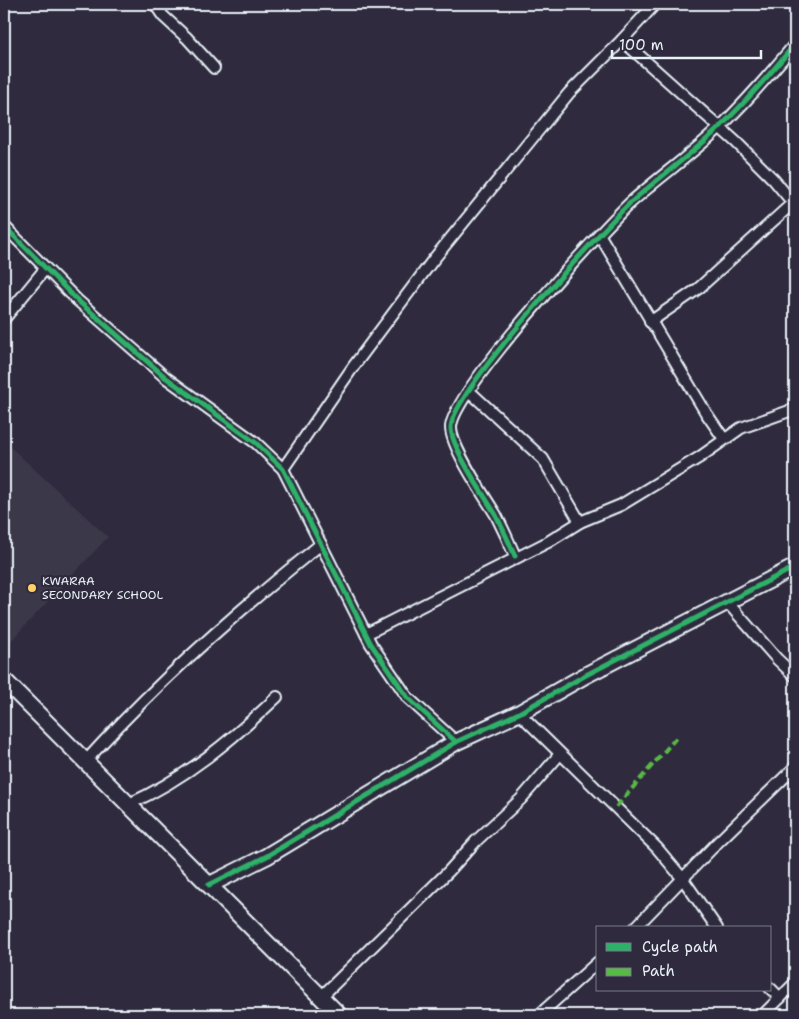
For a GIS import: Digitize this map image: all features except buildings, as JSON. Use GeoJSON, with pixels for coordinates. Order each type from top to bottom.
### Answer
{"type":"FeatureCollection","features":[{"type":"Feature","properties":{"kind":"street"},"geometry":{"type":"LineString","coordinates":[[155,4],[163,16],[187,38],[214,68]]}},
{"type":"Feature","properties":{"kind":"street"},"geometry":{"type":"LineString","coordinates":[[283,469],[353,367],[433,260],[569,93],[655,4]]}},
{"type":"Feature","properties":{"kind":"street"},"geometry":{"type":"LineString","coordinates":[[622,40],[759,165],[794,202],[699,288],[650,322]]}},
{"type":"Feature","properties":{"kind":"street"},"geometry":{"type":"LineString","coordinates":[[515,556],[506,534],[457,447],[451,433],[453,419],[469,392],[521,323],[599,234],[646,189],[719,128],[795,44]]}},
{"type":"Feature","properties":{"kind":"street"},"geometry":{"type":"LineString","coordinates":[[4,226],[77,300],[166,377],[256,443],[283,469],[380,659],[408,698],[456,742]]}},
{"type":"Feature","properties":{"kind":"street"},"geometry":{"type":"LineString","coordinates":[[599,234],[650,322],[724,439]]}},
{"type":"Feature","properties":{"kind":"street"},"geometry":{"type":"LineString","coordinates":[[4,319],[45,269]]}},
{"type":"Feature","properties":{"kind":"street"},"geometry":{"type":"LineString","coordinates":[[469,392],[543,459],[580,522]]}},
{"type":"Feature","properties":{"kind":"street"},"geometry":{"type":"LineString","coordinates":[[366,634],[515,556],[548,542],[580,522],[621,505],[741,428],[795,409]]}},
{"type":"Feature","properties":{"kind":"street"},"geometry":{"type":"LineString","coordinates":[[84,763],[132,711],[208,640],[322,544]]}},
{"type":"Feature","properties":{"kind":"street"},"geometry":{"type":"LineString","coordinates":[[209,885],[275,852],[456,742],[519,713],[586,675],[795,567]]}},
{"type":"Feature","properties":{"kind":"street"},"geometry":{"type":"LineString","coordinates":[[727,602],[777,659],[795,676]]}},
{"type":"Feature","properties":{"kind":"street"},"geometry":{"type":"LineString","coordinates":[[4,680],[84,763],[128,804],[339,1015]]}},
{"type":"Feature","properties":{"kind":"street"},"geometry":{"type":"LineString","coordinates":[[128,804],[161,788],[199,763],[245,727],[277,697]]}},
{"type":"Feature","properties":{"kind":"street"},"geometry":{"type":"LineString","coordinates":[[519,713],[636,826],[682,878],[716,926]]}},
{"type":"Feature","properties":{"kind":"street"},"geometry":{"type":"LineString","coordinates":[[321,997],[449,871],[476,841],[525,795],[560,754]]}},
{"type":"Feature","properties":{"kind":"street"},"geometry":{"type":"LineString","coordinates":[[637,926],[682,878],[795,767]]}},
{"type":"Feature","properties":{"kind":"street"},"geometry":{"type":"LineString","coordinates":[[539,1015],[596,964]]}},
{"type":"Feature","properties":{"kind":"street"},"geometry":{"type":"LineString","coordinates":[[762,1015],[795,983]]}},
{"type":"Feature","properties":{"kind":"street"},"geometry":{"type":"LineString","coordinates":[[772,990],[780,998]]}},
{"type":"Feature","properties":{"kind":"shaded area","name":"KWARAA SECONDARY SCHOOL"},"geometry":{"type":"Polygon","coordinates":[[[4,441],[108,537],[9,643],[4,638],[4,441]]]}},
{"type":"Feature","properties":{"kind":"marked path"},"geometry":{"type":"LineString","coordinates":[[616,807],[676,738]]}},
{"type":"Feature","properties":{"kind":"cycle path"},"geometry":{"type":"LineString","coordinates":[[515,556],[496,515],[456,447],[451,428],[457,410],[474,383],[499,350],[588,246],[629,204],[719,128],[795,44]]}},
{"type":"Feature","properties":{"kind":"cycle path"},"geometry":{"type":"LineString","coordinates":[[4,226],[77,300],[165,377],[256,443],[283,469],[371,644],[408,698],[456,742]]}},
{"type":"Feature","properties":{"kind":"cycle path"},"geometry":{"type":"LineString","coordinates":[[209,885],[267,856],[456,742],[519,713],[586,675],[795,567]]}},
{"type":"Feature","properties":{"kind":"place","name":"KWARAA SECONDARY SCHOOL"},"geometry":{"type":"Point","coordinates":[32,588]}}]}
